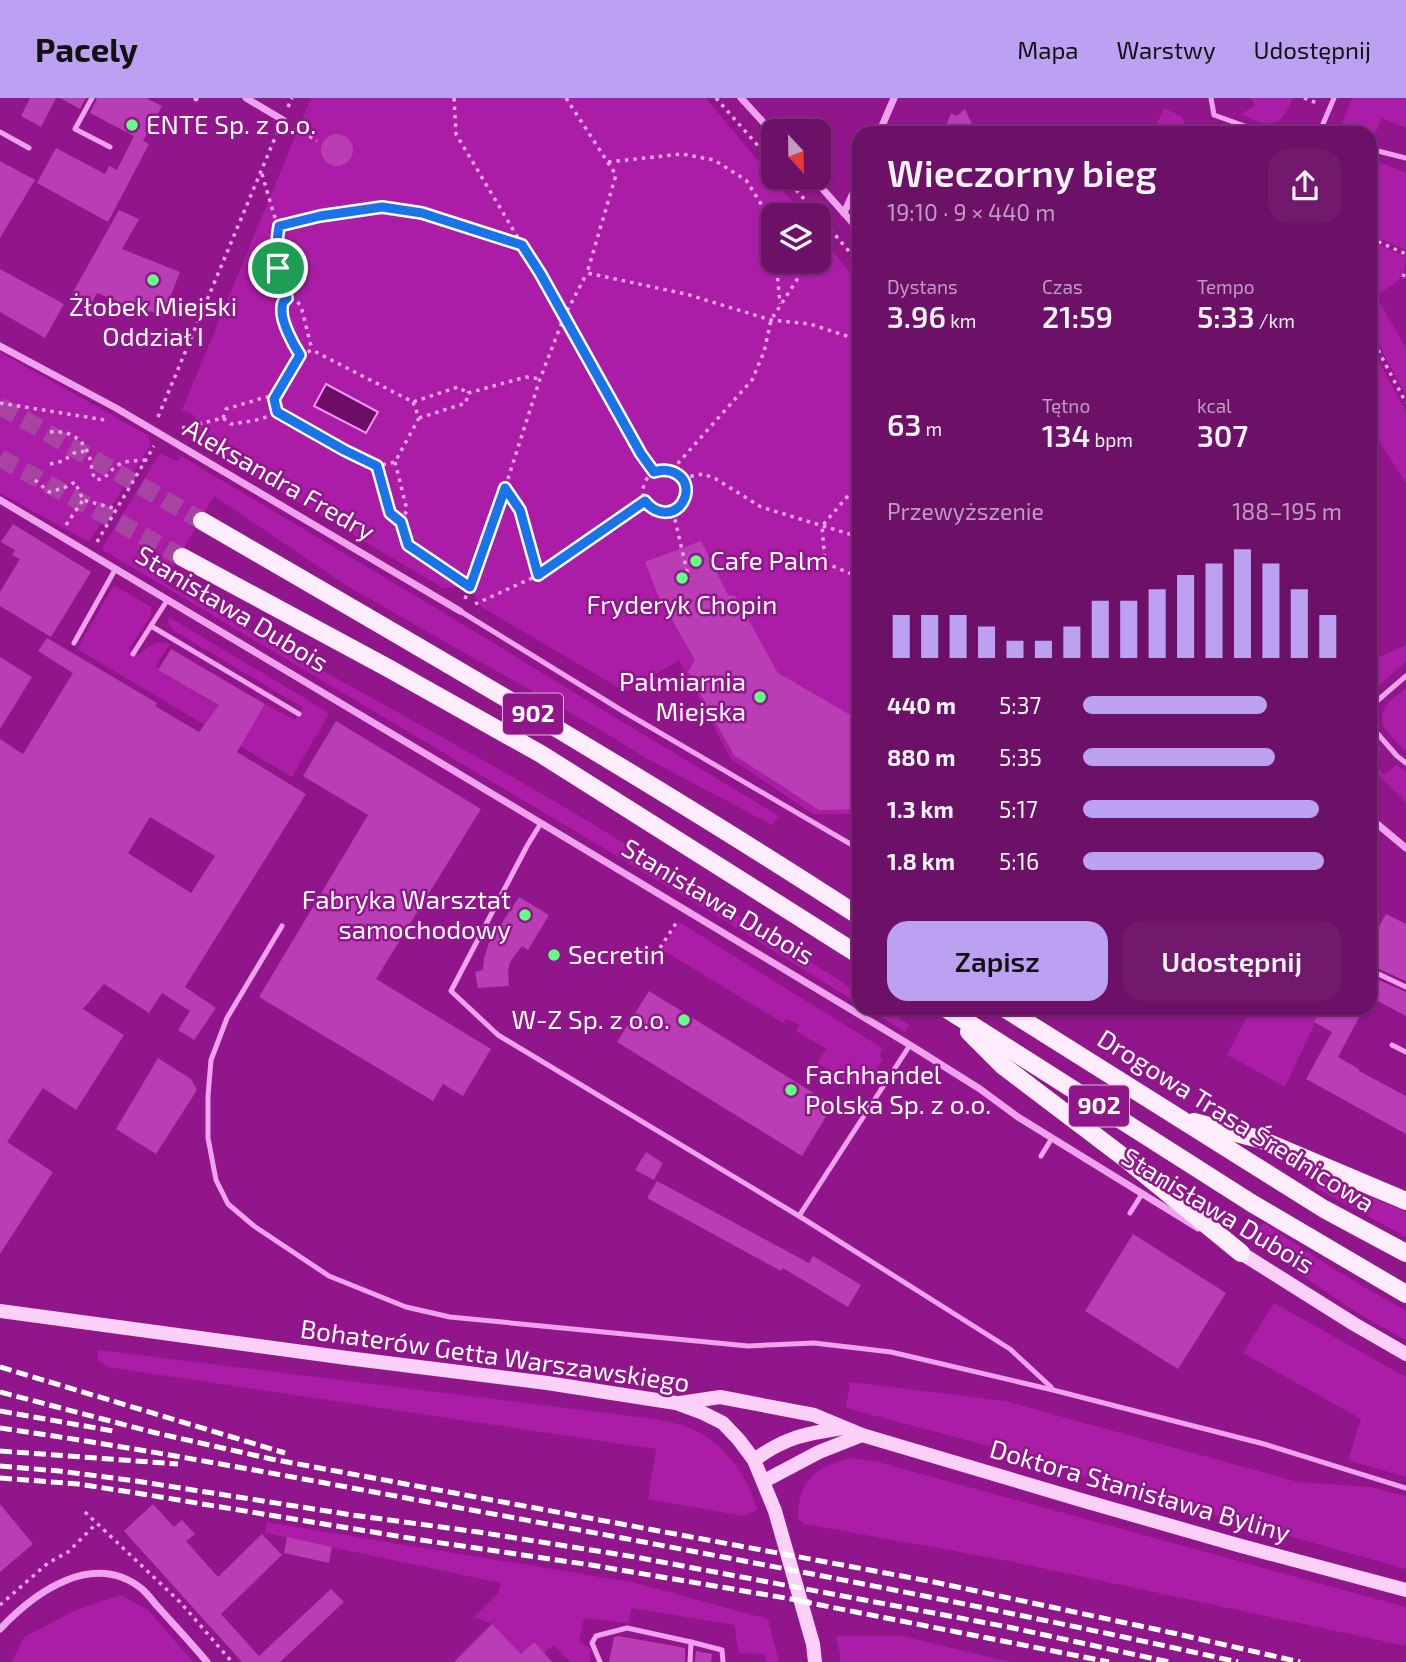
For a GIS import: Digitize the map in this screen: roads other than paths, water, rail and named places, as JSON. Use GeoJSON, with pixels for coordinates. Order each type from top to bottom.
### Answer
{"type":"FeatureCollection","features":[{"type":"Feature","properties":{"kind":"main road","name":"902"},"geometry":{"type":"LineString","coordinates":[[202,521],[501,695],[721,828],[852,912]]}},
{"type":"Feature","properties":{"kind":"main road","name":"902"},"geometry":{"type":"LineString","coordinates":[[182,558],[388,668],[541,754],[852,951]]}},
{"type":"Feature","properties":{"kind":"main road"},"geometry":{"type":"LineString","coordinates":[[951,1015],[1002,1065],[1126,1159],[1241,1253]]}},
{"type":"Feature","properties":{"kind":"main road","name":"902"},"geometry":{"type":"LineString","coordinates":[[955,1015],[1253,1204],[1406,1294]]}},
{"type":"Feature","properties":{"kind":"main road","name":"Drogowa Trasa Średnicowa"},"geometry":{"type":"LineString","coordinates":[[1015,1015],[1324,1209],[1406,1253]]}},
{"type":"Feature","properties":{"kind":"main road"},"geometry":{"type":"LineString","coordinates":[[1177,1117],[1259,1139],[1406,1201]]}},
{"type":"Feature","properties":{"kind":"main road","name":"Stanisława Dubois"},"geometry":{"type":"LineString","coordinates":[[1241,1253],[1406,1354]]}},
{"type":"Feature","properties":{"kind":"main road","name":"Bohaterów Getta Warszawskiego"},"geometry":{"type":"LineString","coordinates":[[0,1311],[547,1383],[676,1404],[703,1412],[723,1423],[739,1440],[754,1460],[764,1481],[813,1644],[815,1662]]}},
{"type":"Feature","properties":{"kind":"main road","name":"Doktora Stanisława Byliny"},"geometry":{"type":"LineString","coordinates":[[676,1404],[720,1397],[814,1415],[862,1435],[1234,1544],[1406,1590]]}},
{"type":"Feature","properties":{"kind":"main road"},"geometry":{"type":"LineString","coordinates":[[754,1460],[775,1445],[803,1434],[844,1427]]}},
{"type":"Feature","properties":{"kind":"main road"},"geometry":{"type":"LineString","coordinates":[[764,1481],[819,1452],[862,1435]]}},
{"type":"Feature","properties":{"kind":"street"},"geometry":{"type":"LineString","coordinates":[[246,98],[283,120]]}},
{"type":"Feature","properties":{"kind":"street"},"geometry":{"type":"LineString","coordinates":[[741,98],[761,120]]}},
{"type":"Feature","properties":{"kind":"street"},"geometry":{"type":"LineString","coordinates":[[882,126],[894,98]]}},
{"type":"Feature","properties":{"kind":"street"},"geometry":{"type":"LineString","coordinates":[[823,189],[852,222]]}},
{"type":"Feature","properties":{"kind":"street"},"geometry":{"type":"LineString","coordinates":[[844,213],[852,195]]}},
{"type":"Feature","properties":{"kind":"street","name":"Aleksandra Fredry"},"geometry":{"type":"LineString","coordinates":[[0,346],[116,408],[460,611]]}},
{"type":"Feature","properties":{"kind":"street","name":"Stanisława Dubois"},"geometry":{"type":"LineString","coordinates":[[0,500],[852,1010]]}},
{"type":"Feature","properties":{"kind":"street"},"geometry":{"type":"LineString","coordinates":[[1377,824],[1406,848]]}},
{"type":"Feature","properties":{"kind":"street","name":"Stanisława Dubois"},"geometry":{"type":"LineString","coordinates":[[860,1015],[980,1089],[1052,1138],[1241,1253]]}},
{"type":"Feature","properties":{"kind":"street"},"geometry":{"type":"LineString","coordinates":[[0,1629],[44,1591],[65,1580],[96,1574],[110,1575],[124,1578],[142,1590],[207,1662]]}},
{"type":"Feature","properties":{"kind":"lane"},"geometry":{"type":"LineString","coordinates":[[92,98],[75,129],[110,148]]}},
{"type":"Feature","properties":{"kind":"lane"},"geometry":{"type":"LineString","coordinates":[[1211,98],[1214,115],[1245,126]]}},
{"type":"Feature","properties":{"kind":"lane"},"geometry":{"type":"LineString","coordinates":[[1324,126],[1334,98]]}},
{"type":"Feature","properties":{"kind":"lane"},"geometry":{"type":"LineString","coordinates":[[0,132],[29,148]]}},
{"type":"Feature","properties":{"kind":"lane"},"geometry":{"type":"LineString","coordinates":[[1377,151],[1406,158]]}},
{"type":"Feature","properties":{"kind":"lane"},"geometry":{"type":"LineString","coordinates":[[74,643],[116,568]]}},
{"type":"Feature","properties":{"kind":"lane"},"geometry":{"type":"LineString","coordinates":[[134,654],[168,599]]}},
{"type":"Feature","properties":{"kind":"lane","name":"Aleksandra Fredry"},"geometry":{"type":"LineString","coordinates":[[460,611],[662,734],[852,845]]}},
{"type":"Feature","properties":{"kind":"lane"},"geometry":{"type":"LineString","coordinates":[[151,626],[299,714]]}},
{"type":"Feature","properties":{"kind":"lane"},"geometry":{"type":"LineString","coordinates":[[1377,701],[1406,676]]}},
{"type":"Feature","properties":{"kind":"lane"},"geometry":{"type":"LineString","coordinates":[[1377,733],[1406,763]]}},
{"type":"Feature","properties":{"kind":"lane"},"geometry":{"type":"LineString","coordinates":[[541,823],[451,991],[498,1035],[799,1216],[1010,1349],[1053,1390]]}},
{"type":"Feature","properties":{"kind":"lane"},"geometry":{"type":"LineString","coordinates":[[282,926],[227,1018],[211,1060],[208,1138],[216,1180],[228,1203],[254,1226],[329,1276],[406,1307],[450,1317],[748,1346],[814,1343],[891,1352],[1264,1444],[1406,1488]]}},
{"type":"Feature","properties":{"kind":"lane"},"geometry":{"type":"LineString","coordinates":[[1377,973],[1406,986]]}},
{"type":"Feature","properties":{"kind":"lane"},"geometry":{"type":"LineString","coordinates":[[799,1216],[910,1045]]}},
{"type":"Feature","properties":{"kind":"lane"},"geometry":{"type":"LineString","coordinates":[[1392,1045],[1406,1052]]}},
{"type":"Feature","properties":{"kind":"lane"},"geometry":{"type":"LineString","coordinates":[[1041,1156],[1052,1138]]}},
{"type":"Feature","properties":{"kind":"lane"},"geometry":{"type":"LineString","coordinates":[[1130,1213],[1142,1194]]}},
{"type":"Feature","properties":{"kind":"lane"},"geometry":{"type":"LineString","coordinates":[[600,1662],[592,1643],[596,1636],[627,1628],[722,1650],[723,1662]]}},
{"type":"Feature","properties":{"kind":"lane"},"geometry":{"type":"LineString","coordinates":[[690,1662],[691,1642]]}},
{"type":"Feature","properties":{"kind":"tunnel"},"geometry":{"type":"LineString","coordinates":[[0,406],[202,521]]}},
{"type":"Feature","properties":{"kind":"tunnel"},"geometry":{"type":"LineString","coordinates":[[0,458],[182,557]]}},
{"type":"Feature","properties":{"kind":"railway"},"geometry":{"type":"LineString","coordinates":[[0,1367],[285,1453]]}},
{"type":"Feature","properties":{"kind":"railway"},"geometry":{"type":"LineString","coordinates":[[0,1392],[152,1432],[271,1459],[934,1582],[1300,1662]]}},
{"type":"Feature","properties":{"kind":"railway"},"geometry":{"type":"LineString","coordinates":[[0,1411],[113,1431]]}},
{"type":"Feature","properties":{"kind":"railway"},"geometry":{"type":"LineString","coordinates":[[0,1428],[250,1469],[684,1550],[962,1603],[1238,1662]]}},
{"type":"Feature","properties":{"kind":"railway"},"geometry":{"type":"LineString","coordinates":[[0,1451],[178,1464]]}},
{"type":"Feature","properties":{"kind":"railway"},"geometry":{"type":"LineString","coordinates":[[0,1466],[136,1481],[635,1557],[1008,1627],[1169,1662]]}},
{"type":"Feature","properties":{"kind":"railway"},"geometry":{"type":"LineString","coordinates":[[0,1478],[78,1484],[809,1602]]}},
{"type":"Feature","properties":{"kind":"railway"},"geometry":{"type":"LineString","coordinates":[[800,1601],[1109,1662]]}},
{"type":"Feature","properties":{"kind":"place","name":"ENTE Sp. z o.o."},"geometry":{"type":"Point","coordinates":[132,125]}},
{"type":"Feature","properties":{"kind":"place","name":"Żłobek Miejski Oddział I"},"geometry":{"type":"Point","coordinates":[153,280]}},
{"type":"Feature","properties":{"kind":"place","name":"Cafe Palm"},"geometry":{"type":"Point","coordinates":[696,561]}},
{"type":"Feature","properties":{"kind":"place","name":"Fryderyk Chopin"},"geometry":{"type":"Point","coordinates":[682,578]}},
{"type":"Feature","properties":{"kind":"place","name":"Palmiarnia Miejska"},"geometry":{"type":"Point","coordinates":[760,697]}},
{"type":"Feature","properties":{"kind":"place","name":"Fabryka Warsztat samochodowy"},"geometry":{"type":"Point","coordinates":[525,915]}},
{"type":"Feature","properties":{"kind":"place","name":"Secretin"},"geometry":{"type":"Point","coordinates":[554,955]}},
{"type":"Feature","properties":{"kind":"place","name":"W-Z Sp. z o.o."},"geometry":{"type":"Point","coordinates":[684,1020]}},
{"type":"Feature","properties":{"kind":"place","name":"Fachhandel Polska Sp. z o.o."},"geometry":{"type":"Point","coordinates":[791,1090]}}]}
